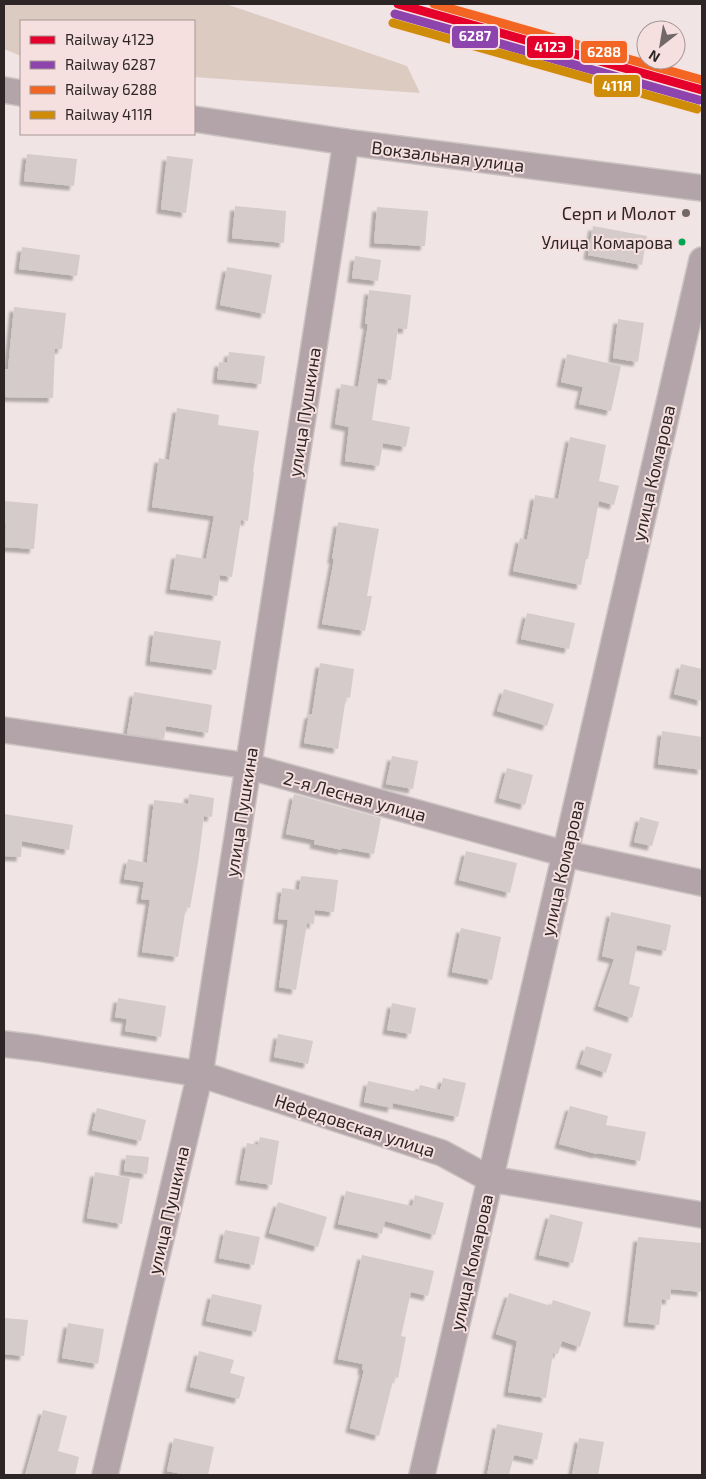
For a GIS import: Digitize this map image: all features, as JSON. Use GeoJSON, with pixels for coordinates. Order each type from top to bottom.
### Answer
{"type":"FeatureCollection","features":[{"type":"Feature","properties":{"kind":"street"},"geometry":{"type":"LineString","coordinates":[[4,90],[20,93]]}},
{"type":"Feature","properties":{"kind":"street","name":"Вокзальная улица"},"geometry":{"type":"LineString","coordinates":[[195,119],[346,142],[702,188]]}},
{"type":"Feature","properties":{"kind":"street","name":"улица Пушкина"},"geometry":{"type":"LineString","coordinates":[[105,1475],[200,1074],[346,142]]}},
{"type":"Feature","properties":{"kind":"street","name":"улица Комарова"},"geometry":{"type":"LineString","coordinates":[[422,1475],[702,260]]}},
{"type":"Feature","properties":{"kind":"street","name":"2-я Лесная улица"},"geometry":{"type":"LineString","coordinates":[[4,730],[248,766],[566,854],[702,883]]}},
{"type":"Feature","properties":{"kind":"street","name":"Нефедовская улица"},"geometry":{"type":"LineString","coordinates":[[4,1044],[200,1074],[442,1154],[490,1180],[702,1215]]}},
{"type":"Feature","properties":{"kind":"shaded area"},"geometry":{"type":"Polygon","coordinates":[[[4,4],[226,4],[407,66],[420,93],[195,77],[195,20],[20,20],[20,56],[4,49],[4,4]]]}},
{"type":"Feature","properties":{"kind":"building"},"geometry":{"type":"Polygon","coordinates":[[[27,154],[77,159],[74,186],[24,181],[27,154]]]}},
{"type":"Feature","properties":{"kind":"building"},"geometry":{"type":"Polygon","coordinates":[[[167,156],[193,159],[186,213],[161,209],[167,156]]]}},
{"type":"Feature","properties":{"kind":"building"},"geometry":{"type":"Polygon","coordinates":[[[235,206],[286,211],[284,243],[232,238],[235,206]]]}},
{"type":"Feature","properties":{"kind":"building"},"geometry":{"type":"Polygon","coordinates":[[[377,207],[428,211],[425,246],[374,243],[377,207]]]}},
{"type":"Feature","properties":{"kind":"building"},"geometry":{"type":"Polygon","coordinates":[[[593,226],[647,236],[642,265],[588,255],[593,226]]]}},
{"type":"Feature","properties":{"kind":"building"},"geometry":{"type":"Polygon","coordinates":[[[22,247],[80,255],[77,276],[19,269],[22,247]]]}},
{"type":"Feature","properties":{"kind":"building"},"geometry":{"type":"Polygon","coordinates":[[[355,256],[381,260],[378,281],[352,278],[355,256]]]}},
{"type":"Feature","properties":{"kind":"building"},"geometry":{"type":"Polygon","coordinates":[[[227,267],[272,275],[265,314],[220,305],[227,267]]]}},
{"type":"Feature","properties":{"kind":"building"},"geometry":{"type":"Polygon","coordinates":[[[369,290],[411,295],[407,329],[398,328],[391,380],[378,378],[372,420],[410,427],[406,447],[383,443],[379,466],[345,461],[349,427],[335,424],[341,384],[358,387],[368,324],[365,324],[369,290]]]}},
{"type":"Feature","properties":{"kind":"building"},"geometry":{"type":"Polygon","coordinates":[[[14,307],[66,313],[62,349],[55,349],[53,398],[4,397],[4,369],[8,369],[14,307]]]}},
{"type":"Feature","properties":{"kind":"building"},"geometry":{"type":"Polygon","coordinates":[[[618,319],[644,323],[638,362],[613,358],[618,319]]]}},
{"type":"Feature","properties":{"kind":"building"},"geometry":{"type":"Polygon","coordinates":[[[229,352],[265,356],[261,384],[217,379],[219,362],[227,363],[229,352]]]}},
{"type":"Feature","properties":{"kind":"building"},"geometry":{"type":"Polygon","coordinates":[[[567,354],[621,366],[611,411],[579,404],[583,387],[561,382],[567,354]]]}},
{"type":"Feature","properties":{"kind":"building"},"geometry":{"type":"Polygon","coordinates":[[[177,408],[219,415],[218,425],[259,431],[248,521],[241,520],[232,577],[220,575],[217,596],[170,589],[176,554],[206,559],[214,516],[152,507],[159,458],[169,460],[177,408]]]}},
{"type":"Feature","properties":{"kind":"building"},"geometry":{"type":"Polygon","coordinates":[[[570,437],[606,445],[599,481],[619,486],[614,505],[599,501],[581,585],[513,571],[520,538],[527,540],[535,495],[558,499],[570,437]]]}},
{"type":"Feature","properties":{"kind":"building"},"geometry":{"type":"Polygon","coordinates":[[[4,501],[38,504],[34,549],[5,547],[4,501]]]}},
{"type":"Feature","properties":{"kind":"building"},"geometry":{"type":"Polygon","coordinates":[[[338,522],[379,529],[367,596],[372,596],[365,631],[322,624],[334,559],[332,559],[338,522]]]}},
{"type":"Feature","properties":{"kind":"building"},"geometry":{"type":"Polygon","coordinates":[[[527,613],[575,623],[569,649],[521,639],[527,613]]]}},
{"type":"Feature","properties":{"kind":"building"},"geometry":{"type":"Polygon","coordinates":[[[154,631],[221,641],[216,670],[150,661],[154,631]]]}},
{"type":"Feature","properties":{"kind":"building"},"geometry":{"type":"Polygon","coordinates":[[[320,663],[354,669],[350,698],[346,697],[338,749],[304,743],[309,714],[312,714],[320,663]]]}},
{"type":"Feature","properties":{"kind":"building"},"geometry":{"type":"Polygon","coordinates":[[[681,664],[702,669],[702,701],[674,694],[681,664]]]}},
{"type":"Feature","properties":{"kind":"building"},"geometry":{"type":"Polygon","coordinates":[[[504,689],[554,704],[547,726],[497,711],[504,689]]]}},
{"type":"Feature","properties":{"kind":"building"},"geometry":{"type":"Polygon","coordinates":[[[134,692],[212,705],[208,733],[166,726],[164,739],[127,734],[134,692]]]}},
{"type":"Feature","properties":{"kind":"building"},"geometry":{"type":"Polygon","coordinates":[[[662,731],[702,737],[702,770],[658,764],[662,731]]]}},
{"type":"Feature","properties":{"kind":"building"},"geometry":{"type":"Polygon","coordinates":[[[392,756],[418,761],[413,789],[386,784],[392,756]]]}},
{"type":"Feature","properties":{"kind":"building"},"geometry":{"type":"Polygon","coordinates":[[[507,768],[533,775],[525,805],[499,798],[507,768]]]}},
{"type":"Feature","properties":{"kind":"building"},"geometry":{"type":"Polygon","coordinates":[[[189,794],[214,798],[212,817],[204,816],[190,908],[186,907],[178,957],[142,952],[150,900],[141,899],[144,882],[124,879],[128,859],[147,863],[154,800],[188,804],[189,794]]]}},
{"type":"Feature","properties":{"kind":"building"},"geometry":{"type":"Polygon","coordinates":[[[294,794],[381,818],[374,854],[314,844],[315,840],[286,834],[294,794]]]}},
{"type":"Feature","properties":{"kind":"building"},"geometry":{"type":"Polygon","coordinates":[[[4,814],[73,825],[69,850],[22,841],[21,857],[4,856],[4,814]]]}},
{"type":"Feature","properties":{"kind":"building"},"geometry":{"type":"Polygon","coordinates":[[[640,817],[659,822],[652,846],[634,842],[640,817]]]}},
{"type":"Feature","properties":{"kind":"building"},"geometry":{"type":"Polygon","coordinates":[[[466,851],[517,863],[510,893],[459,880],[466,851]]]}},
{"type":"Feature","properties":{"kind":"building"},"geometry":{"type":"Polygon","coordinates":[[[301,876],[338,880],[334,912],[315,910],[314,924],[307,923],[296,990],[279,987],[288,920],[278,919],[282,888],[299,890],[301,876]]]}},
{"type":"Feature","properties":{"kind":"building"},"geometry":{"type":"Polygon","coordinates":[[[611,912],[671,925],[666,951],[637,945],[629,984],[640,987],[632,1018],[598,1006],[614,959],[602,956],[611,912]]]}},
{"type":"Feature","properties":{"kind":"building"},"geometry":{"type":"Polygon","coordinates":[[[461,928],[501,937],[492,980],[452,972],[461,928]]]}},
{"type":"Feature","properties":{"kind":"building"},"geometry":{"type":"Polygon","coordinates":[[[118,998],[166,1006],[161,1037],[125,1031],[127,1019],[115,1017],[118,998]]]}},
{"type":"Feature","properties":{"kind":"building"},"geometry":{"type":"Polygon","coordinates":[[[392,1003],[416,1008],[411,1034],[387,1030],[392,1003]]]}},
{"type":"Feature","properties":{"kind":"building"},"geometry":{"type":"Polygon","coordinates":[[[278,1034],[313,1041],[308,1064],[274,1057],[278,1034]]]}},
{"type":"Feature","properties":{"kind":"building"},"geometry":{"type":"Polygon","coordinates":[[[586,1046],[612,1054],[606,1073],[580,1064],[586,1046]]]}},
{"type":"Feature","properties":{"kind":"building"},"geometry":{"type":"Polygon","coordinates":[[[443,1078],[466,1083],[458,1117],[393,1103],[392,1108],[364,1102],[368,1081],[418,1092],[420,1085],[440,1090],[443,1078]]]}},
{"type":"Feature","properties":{"kind":"building"},"geometry":{"type":"Polygon","coordinates":[[[570,1106],[608,1116],[606,1125],[646,1132],[640,1161],[597,1154],[559,1144],[570,1106]]]}},
{"type":"Feature","properties":{"kind":"building"},"geometry":{"type":"Polygon","coordinates":[[[97,1108],[146,1120],[141,1141],[92,1130],[97,1108]]]}},
{"type":"Feature","properties":{"kind":"building"},"geometry":{"type":"Polygon","coordinates":[[[260,1137],[279,1141],[272,1185],[240,1180],[247,1143],[258,1145],[260,1137]]]}},
{"type":"Feature","properties":{"kind":"building"},"geometry":{"type":"Polygon","coordinates":[[[126,1155],[149,1157],[147,1174],[124,1171],[126,1155]]]}},
{"type":"Feature","properties":{"kind":"building"},"geometry":{"type":"Polygon","coordinates":[[[95,1172],[130,1178],[122,1224],[87,1218],[95,1172]]]}},
{"type":"Feature","properties":{"kind":"building"},"geometry":{"type":"Polygon","coordinates":[[[346,1191],[412,1206],[415,1195],[444,1203],[435,1235],[385,1221],[382,1234],[338,1224],[346,1191]]]}},
{"type":"Feature","properties":{"kind":"building"},"geometry":{"type":"Polygon","coordinates":[[[278,1202],[327,1217],[318,1247],[269,1233],[278,1202]]]}},
{"type":"Feature","properties":{"kind":"building"},"geometry":{"type":"Polygon","coordinates":[[[550,1214],[583,1222],[573,1263],[539,1255],[550,1214]]]}},
{"type":"Feature","properties":{"kind":"building"},"geometry":{"type":"Polygon","coordinates":[[[225,1230],[260,1237],[254,1265],[219,1258],[225,1230]]]}},
{"type":"Feature","properties":{"kind":"building"},"geometry":{"type":"Polygon","coordinates":[[[638,1237],[702,1243],[702,1292],[671,1289],[670,1300],[662,1299],[659,1325],[628,1322],[638,1237]]]}},
{"type":"Feature","properties":{"kind":"building"},"geometry":{"type":"Polygon","coordinates":[[[362,1255],[434,1271],[428,1296],[411,1292],[401,1336],[406,1337],[398,1378],[394,1377],[379,1436],[350,1428],[364,1370],[362,1370],[363,1364],[338,1359],[362,1255]]]}},
{"type":"Feature","properties":{"kind":"building"},"geometry":{"type":"Polygon","coordinates":[[[509,1293],[551,1306],[553,1300],[591,1312],[580,1347],[562,1341],[558,1354],[553,1353],[546,1398],[508,1392],[517,1341],[496,1334],[509,1293]]]}},
{"type":"Feature","properties":{"kind":"building"},"geometry":{"type":"Polygon","coordinates":[[[212,1294],[262,1305],[256,1332],[206,1321],[212,1294]]]}},
{"type":"Feature","properties":{"kind":"building"},"geometry":{"type":"Polygon","coordinates":[[[4,1318],[28,1320],[24,1356],[4,1354],[4,1318]]]}},
{"type":"Feature","properties":{"kind":"building"},"geometry":{"type":"Polygon","coordinates":[[[68,1323],[104,1329],[98,1364],[62,1358],[68,1323]]]}},
{"type":"Feature","properties":{"kind":"building"},"geometry":{"type":"Polygon","coordinates":[[[199,1351],[234,1360],[230,1373],[245,1377],[239,1399],[190,1387],[199,1351]]]}},
{"type":"Feature","properties":{"kind":"building"},"geometry":{"type":"Polygon","coordinates":[[[43,1410],[67,1416],[58,1451],[79,1457],[75,1475],[25,1475],[43,1410]]]}},
{"type":"Feature","properties":{"kind":"building"},"geometry":{"type":"Polygon","coordinates":[[[497,1424],[543,1433],[537,1460],[514,1455],[509,1475],[487,1475],[497,1424]]]}},
{"type":"Feature","properties":{"kind":"building"},"geometry":{"type":"Polygon","coordinates":[[[174,1438],[214,1447],[208,1475],[187,1475],[167,1471],[174,1438]]]}},
{"type":"Feature","properties":{"kind":"building"},"geometry":{"type":"Polygon","coordinates":[[[579,1438],[604,1442],[598,1475],[572,1475],[579,1438]]]}},
{"type":"Feature","properties":{"kind":"rail line","name":"412Э"},"geometry":{"type":"LineString","coordinates":[[398,4],[702,90]]}},
{"type":"Feature","properties":{"kind":"rail line","name":"6288"},"geometry":{"type":"LineString","coordinates":[[434,4],[702,80]]}},
{"type":"Feature","properties":{"kind":"rail line","name":"6287"},"geometry":{"type":"LineString","coordinates":[[395,14],[699,100]]}},
{"type":"Feature","properties":{"kind":"rail line","name":"411Я"},"geometry":{"type":"LineString","coordinates":[[393,23],[697,109]]}},
{"type":"Feature","properties":{"kind":"place","name":"Серп и Молот"},"geometry":{"type":"Point","coordinates":[686,213]}},
{"type":"Feature","properties":{"kind":"place","name":"Улица Комарова"},"geometry":{"type":"Point","coordinates":[682,242]}}]}
